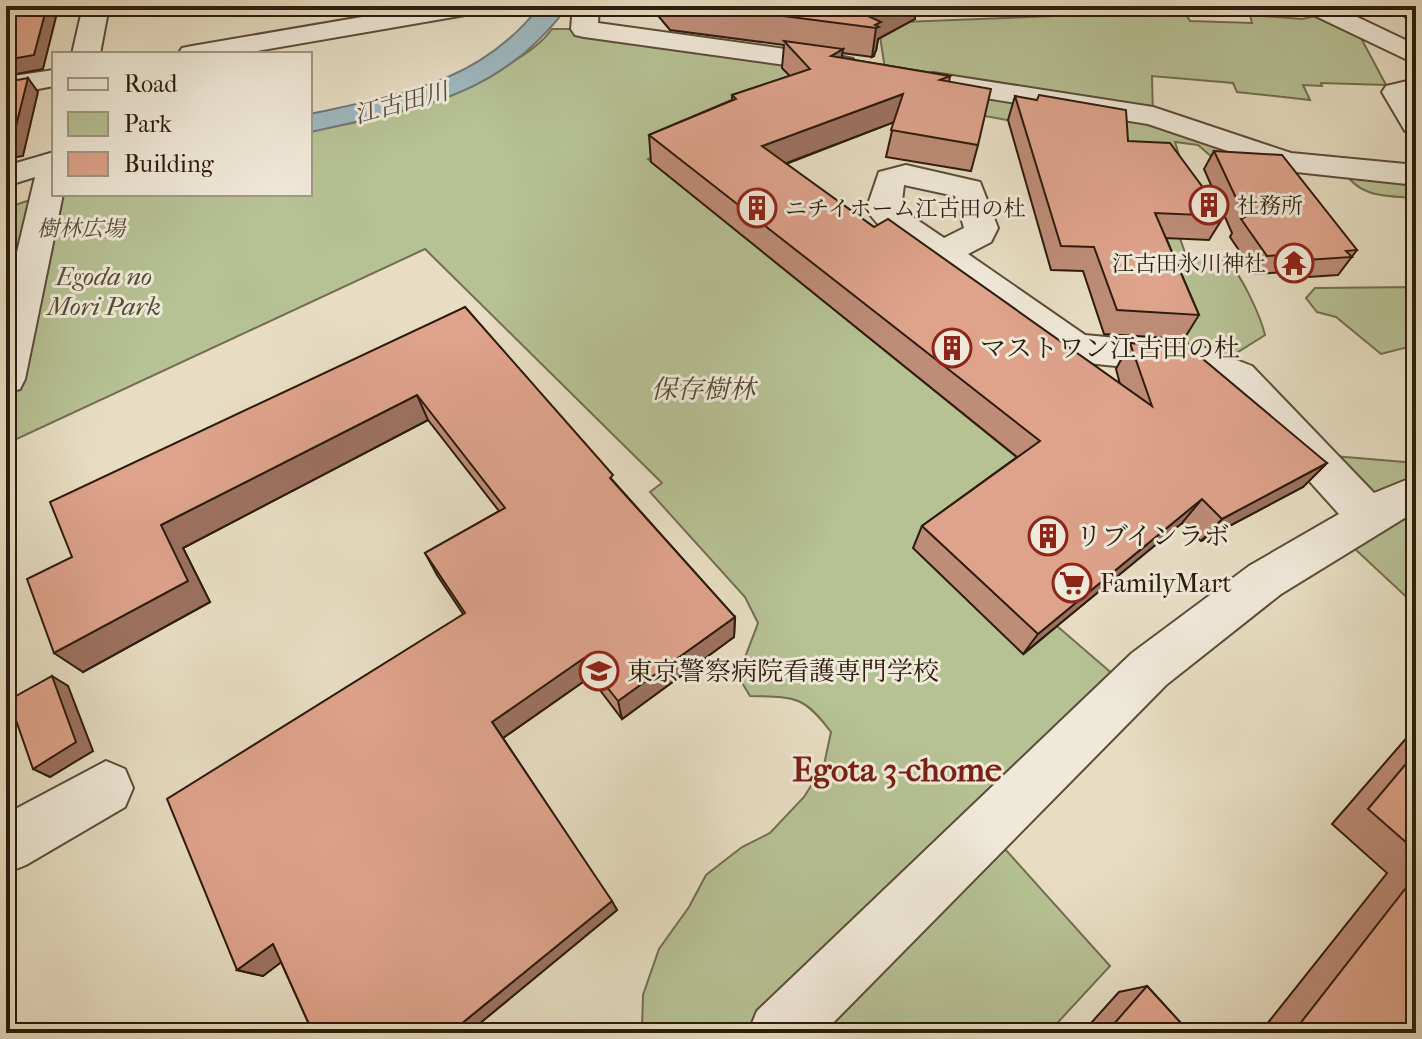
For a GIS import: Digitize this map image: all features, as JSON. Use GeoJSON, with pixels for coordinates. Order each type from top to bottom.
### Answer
{"type":"FeatureCollection","features":[{"type":"Feature","properties":{"kind":"street"},"geometry":{"type":"LineString","coordinates":[[86,52],[96,6]]}},
{"type":"Feature","properties":{"kind":"street"},"geometry":{"type":"LineString","coordinates":[[202,52],[410,11],[471,6]]}},
{"type":"Feature","properties":{"kind":"street"},"geometry":{"type":"LineString","coordinates":[[586,6],[584,29],[870,68]]}},
{"type":"Feature","properties":{"kind":"street"},"geometry":{"type":"LineString","coordinates":[[1314,6],[1416,56]]}},
{"type":"Feature","properties":{"kind":"street"},"geometry":{"type":"LineString","coordinates":[[1409,6],[1416,13]]}},
{"type":"Feature","properties":{"kind":"street"},"geometry":{"type":"LineString","coordinates":[[899,76],[1153,116],[1287,162],[1416,175]]}},
{"type":"Feature","properties":{"kind":"street"},"geometry":{"type":"LineString","coordinates":[[6,86],[52,78]]}},
{"type":"Feature","properties":{"kind":"street"},"geometry":{"type":"LineString","coordinates":[[1416,88],[1396,92],[1416,125]]}},
{"type":"Feature","properties":{"kind":"street"},"geometry":{"type":"LineString","coordinates":[[6,176],[52,164]]}},
{"type":"Feature","properties":{"kind":"street"},"geometry":{"type":"LineString","coordinates":[[6,379],[52,172]]}},
{"type":"Feature","properties":{"kind":"street"},"geometry":{"type":"LineString","coordinates":[[943,253],[1075,346],[1094,351],[1197,358],[1229,370],[1369,517]]}},
{"type":"Feature","properties":{"kind":"street"},"geometry":{"type":"LineString","coordinates":[[779,1033],[1149,669],[1265,580],[1369,517],[1416,493]]}},
{"type":"Feature","properties":{"kind":"street"},"geometry":{"type":"LineString","coordinates":[[6,845],[106,788]]}},
{"type":"Feature","properties":{"kind":"green space"},"geometry":{"type":"Polygon","coordinates":[[[1048,6],[1181,6],[1190,21],[1252,23],[1250,15],[1302,19],[1316,16],[1361,38],[1386,85],[1303,85],[1310,100],[1237,92],[1233,83],[1152,76],[1153,116],[1250,149],[1213,158],[1198,145],[1175,142],[1183,168],[1154,167],[1187,258],[1216,257],[1231,266],[1249,295],[1263,327],[1265,335],[1219,364],[1187,357],[1184,339],[1029,124],[930,106],[718,126],[648,159],[1026,465],[1024,654],[1057,626],[1129,688],[987,829],[1110,966],[1048,1033],[646,1033],[642,1028],[643,995],[659,949],[689,907],[706,875],[742,847],[770,833],[804,797],[824,765],[831,732],[813,711],[797,700],[750,696],[738,676],[758,623],[745,597],[650,492],[662,483],[425,249],[6,444],[6,208],[52,193],[52,196],[312,196],[312,132],[416,107],[467,89],[530,51],[552,29],[584,29],[885,69],[878,23],[1054,16],[1048,6]]]}},
{"type":"Feature","properties":{"kind":"green space"},"geometry":{"type":"Polygon","coordinates":[[[1342,168],[1416,175],[1416,198],[1373,194],[1356,185],[1342,168]]]}},
{"type":"Feature","properties":{"kind":"green space"},"geometry":{"type":"Polygon","coordinates":[[[1416,287],[1416,345],[1381,354],[1336,317],[1317,312],[1306,298],[1315,288],[1416,287]]]}},
{"type":"Feature","properties":{"kind":"green space"},"geometry":{"type":"Polygon","coordinates":[[[1310,454],[1416,463],[1416,606],[1340,535],[1369,518],[1310,454]]]}},
{"type":"Feature","properties":{"kind":"water","name":"江古田川"},"geometry":{"type":"Polygon","coordinates":[[[540,6],[568,6],[542,37],[514,62],[484,80],[420,106],[312,132],[312,114],[376,100],[436,82],[491,53],[540,6]]]}},
{"type":"Feature","properties":{"kind":"building"},"geometry":{"type":"Polygon","coordinates":[[[6,6],[47,6],[34,55],[6,60],[6,6]]]}},
{"type":"Feature","properties":{"kind":"building"},"geometry":{"type":"Polygon","coordinates":[[[706,6],[891,6],[870,17],[881,22],[875,25],[879,27],[876,28],[706,6]]]}},
{"type":"Feature","properties":{"kind":"building"},"geometry":{"type":"Polygon","coordinates":[[[784,41],[843,49],[831,56],[950,76],[940,80],[991,89],[978,145],[891,130],[903,94],[762,146],[874,227],[888,219],[1152,406],[1130,343],[1191,349],[1327,463],[1222,519],[1202,499],[1038,634],[922,526],[1040,441],[649,135],[736,99],[732,95],[810,69],[784,41]]]}},
{"type":"Feature","properties":{"kind":"building"},"geometry":{"type":"Polygon","coordinates":[[[28,78],[12,142],[6,143],[6,82],[28,78]]]}},
{"type":"Feature","properties":{"kind":"building"},"geometry":{"type":"Polygon","coordinates":[[[1039,95],[1126,110],[1128,141],[1170,143],[1224,216],[1155,213],[1199,315],[1117,310],[1094,247],[1061,246],[1015,96],[1037,100],[1039,95]]]}},
{"type":"Feature","properties":{"kind":"building"},"geometry":{"type":"Polygon","coordinates":[[[1214,151],[1282,155],[1357,250],[1346,251],[1352,257],[1306,260],[1301,254],[1267,256],[1241,219],[1245,217],[1214,151]]]}},
{"type":"Feature","properties":{"kind":"building"},"geometry":{"type":"Polygon","coordinates":[[[465,307],[613,475],[610,478],[735,617],[618,701],[584,658],[492,722],[612,901],[450,1033],[313,1033],[273,944],[237,970],[167,799],[465,613],[425,553],[505,508],[417,395],[161,525],[188,581],[54,653],[27,579],[72,557],[50,502],[465,307]]]}},
{"type":"Feature","properties":{"kind":"building"},"geometry":{"type":"Polygon","coordinates":[[[52,676],[76,742],[33,769],[9,700],[52,676]]]}},
{"type":"Feature","properties":{"kind":"building"},"geometry":{"type":"Polygon","coordinates":[[[1416,752],[1416,851],[1368,809],[1416,752]]]}},
{"type":"Feature","properties":{"kind":"building"},"geometry":{"type":"Polygon","coordinates":[[[1416,875],[1416,1033],[1307,1033],[1299,1025],[1416,875]]]}},
{"type":"Feature","properties":{"kind":"building"},"geometry":{"type":"Polygon","coordinates":[[[1147,986],[1190,1033],[1106,1033],[1147,986]]]}},
{"type":"Feature","properties":{"kind":"place","name":"社務所"},"geometry":{"type":"Point","coordinates":[1209,205]}},
{"type":"Feature","properties":{"kind":"place","name":"ニチイホーム江古田の杜"},"geometry":{"type":"Point","coordinates":[757,208]}},
{"type":"Feature","properties":{"kind":"place","name":"江古田氷川神社"},"geometry":{"type":"Point","coordinates":[1294,263]}},
{"type":"Feature","properties":{"kind":"place","name":"マストワン江古田の杜"},"geometry":{"type":"Point","coordinates":[952,348]}},
{"type":"Feature","properties":{"kind":"place","name":"リブインラボ"},"geometry":{"type":"Point","coordinates":[1048,536]}},
{"type":"Feature","properties":{"kind":"place","name":"FamilyMart"},"geometry":{"type":"Point","coordinates":[1072,583]}},
{"type":"Feature","properties":{"kind":"place","name":"東京警察病院看護専門学校"},"geometry":{"type":"Point","coordinates":[599,671]}},
{"type":"Feature","properties":{"kind":"district","name":"Egota 3-chome"},"geometry":{"type":"Point","coordinates":[897,769]}},
{"type":"Feature","properties":{"kind":"park label","name":"樹林広場"},"geometry":{"type":"Point","coordinates":[81,228]}},
{"type":"Feature","properties":{"kind":"park label","name":"Egoda no Mori Park"},"geometry":{"type":"Point","coordinates":[104,291]}},
{"type":"Feature","properties":{"kind":"park label","name":"保存樹林"},"geometry":{"type":"Point","coordinates":[703,389]}}]}
